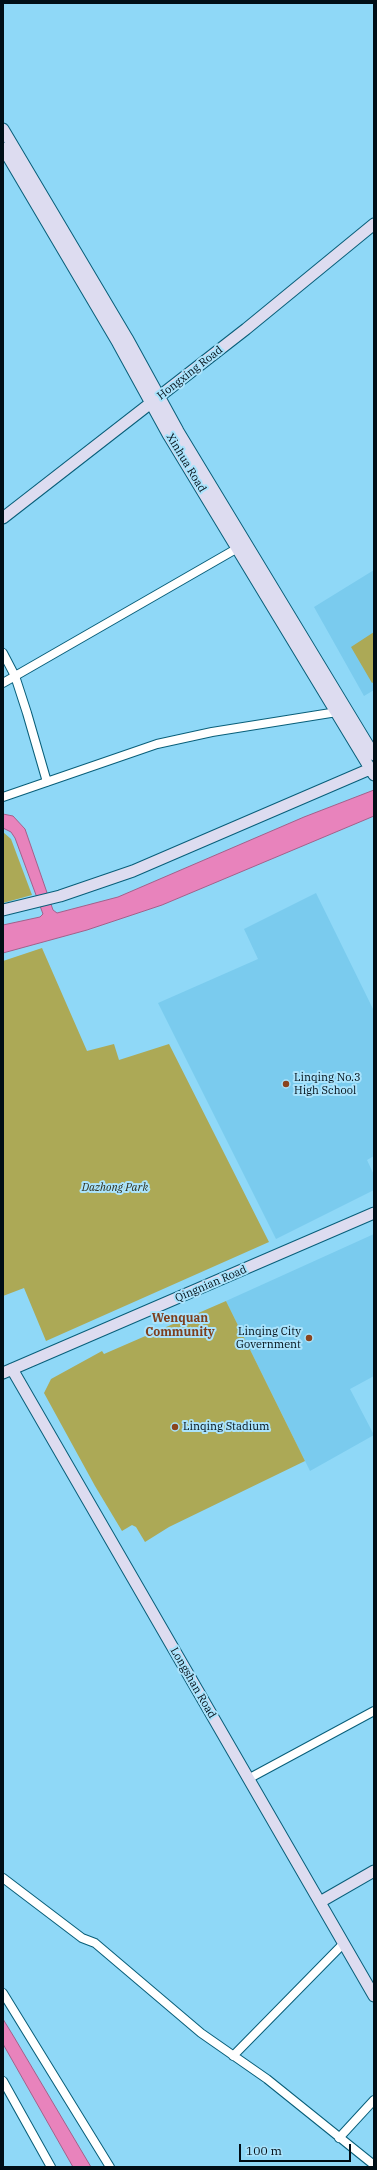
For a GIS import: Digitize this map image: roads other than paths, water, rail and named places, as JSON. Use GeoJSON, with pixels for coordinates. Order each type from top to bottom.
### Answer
{"type":"FeatureCollection","features":[{"type":"Feature","properties":{"kind":"street","name":"Xinhua Road"},"geometry":{"type":"LineString","coordinates":[[3,129],[155,400],[236,549],[337,712],[372,772]]}},
{"type":"Feature","properties":{"kind":"street","name":"Xinhua Road"},"geometry":{"type":"LineString","coordinates":[[3,148],[155,400],[374,756]]}},
{"type":"Feature","properties":{"kind":"street","name":"Hongxing Road"},"geometry":{"type":"LineString","coordinates":[[3,518],[155,400],[374,224]]}},
{"type":"Feature","properties":{"kind":"street"},"geometry":{"type":"LineString","coordinates":[[3,683],[236,549]]}},
{"type":"Feature","properties":{"kind":"street"},"geometry":{"type":"LineString","coordinates":[[3,653],[15,676],[28,713],[47,782]]}},
{"type":"Feature","properties":{"kind":"street"},"geometry":{"type":"LineString","coordinates":[[3,797],[157,744],[212,732],[337,712]]}},
{"type":"Feature","properties":{"kind":"street"},"geometry":{"type":"LineString","coordinates":[[3,910],[60,896],[133,871],[372,772]]}},
{"type":"Feature","properties":{"kind":"street","name":"Qingnian Road"},"geometry":{"type":"LineString","coordinates":[[8,1371],[374,1213]]}},
{"type":"Feature","properties":{"kind":"street","name":"Longshan Road"},"geometry":{"type":"LineString","coordinates":[[8,1371],[374,1996]]}},
{"type":"Feature","properties":{"kind":"street"},"geometry":{"type":"LineString","coordinates":[[248,1779],[374,1711]]}},
{"type":"Feature","properties":{"kind":"street"},"geometry":{"type":"LineString","coordinates":[[320,1902],[374,1871]]}},
{"type":"Feature","properties":{"kind":"street"},"geometry":{"type":"LineString","coordinates":[[3,1878],[82,1938],[95,1943],[201,2033],[267,2079],[374,2165]]}},
{"type":"Feature","properties":{"kind":"street"},"geometry":{"type":"LineString","coordinates":[[233,2056],[344,1943]]}},
{"type":"Feature","properties":{"kind":"street"},"geometry":{"type":"LineString","coordinates":[[3,1993],[110,2167]]}},
{"type":"Feature","properties":{"kind":"street"},"geometry":{"type":"LineString","coordinates":[[3,2081],[51,2167]]}},
{"type":"Feature","properties":{"kind":"street"},"geometry":{"type":"LineString","coordinates":[[339,2138],[374,2100]]}},
{"type":"Feature","properties":{"kind":"place","name":"Linqing No.3 High School"},"geometry":{"type":"Point","coordinates":[286,1084]}},
{"type":"Feature","properties":{"kind":"place","name":"Linqing City Government"},"geometry":{"type":"Point","coordinates":[309,1338]}},
{"type":"Feature","properties":{"kind":"place","name":"Linqing Stadium"},"geometry":{"type":"Point","coordinates":[175,1427]}},
{"type":"Feature","properties":{"kind":"district","name":"Wenquan Community"},"geometry":{"type":"Point","coordinates":[180,1326]}},
{"type":"Feature","properties":{"kind":"park label","name":"Dazhong Park"},"geometry":{"type":"Point","coordinates":[115,1188]}}]}
